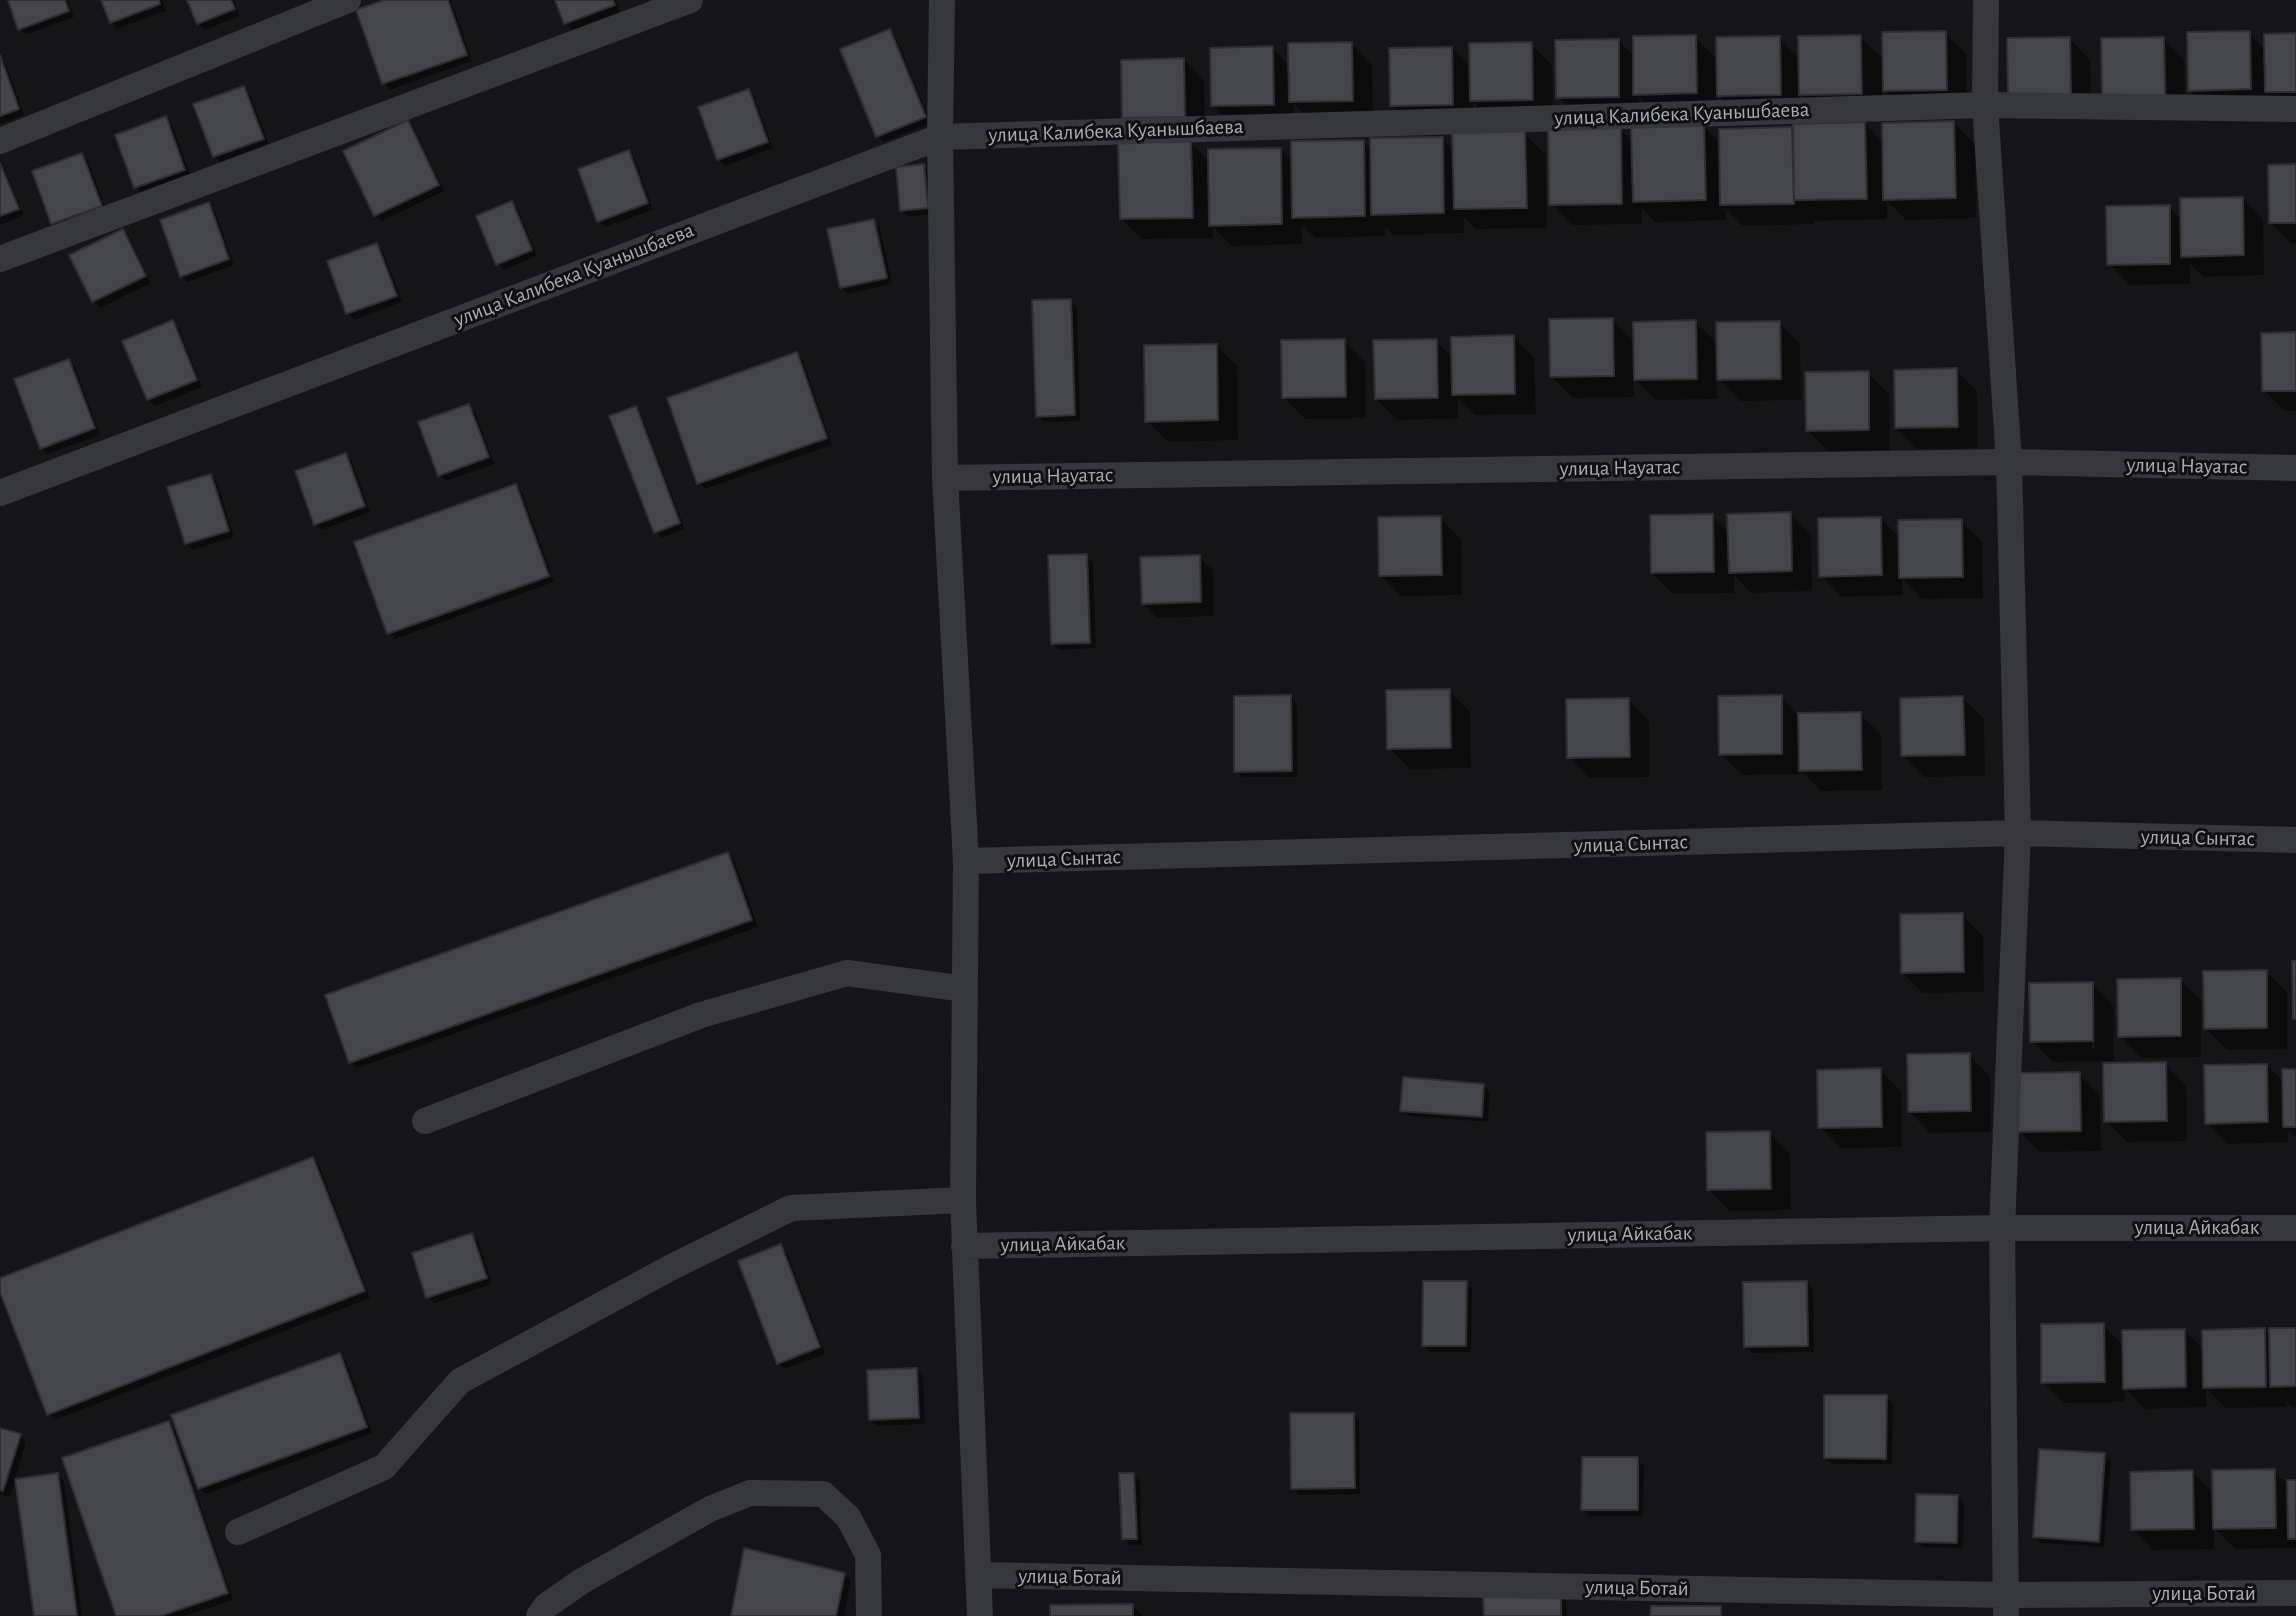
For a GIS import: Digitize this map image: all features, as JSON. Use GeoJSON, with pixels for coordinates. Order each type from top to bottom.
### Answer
{"type":"FeatureCollection","features":[{"type":"Feature","properties":{"kind":"street"},"geometry":{"type":"LineString","coordinates":[[0,141],[348,0]]}},
{"type":"Feature","properties":{"kind":"street"},"geometry":{"type":"LineString","coordinates":[[0,259],[690,0]]}},
{"type":"Feature","properties":{"kind":"street"},"geometry":{"type":"LineString","coordinates":[[942,0],[940,137],[944,478],[966,862],[962,1200],[980,1616]]}},
{"type":"Feature","properties":{"kind":"street"},"geometry":{"type":"LineString","coordinates":[[1986,0],[1985,105],[2009,462],[2018,833],[2002,1228],[2006,1605]]}},
{"type":"Feature","properties":{"kind":"street","name":"улица Калибека Куанышбаева"},"geometry":{"type":"LineString","coordinates":[[0,493],[940,137],[1985,105],[2296,109]]}},
{"type":"Feature","properties":{"kind":"street","name":"улица Науатас"},"geometry":{"type":"LineString","coordinates":[[944,478],[2009,462],[2296,468]]}},
{"type":"Feature","properties":{"kind":"street","name":"улица Сынтас"},"geometry":{"type":"LineString","coordinates":[[966,862],[2018,833],[2296,840]]}},
{"type":"Feature","properties":{"kind":"street"},"geometry":{"type":"LineString","coordinates":[[425,1121],[701,1015],[847,973],[965,989]]}},
{"type":"Feature","properties":{"kind":"street"},"geometry":{"type":"LineString","coordinates":[[238,1532],[384,1467],[460,1381],[670,1268],[791,1208],[962,1200]]}},
{"type":"Feature","properties":{"kind":"street","name":"улица Айкабак"},"geometry":{"type":"LineString","coordinates":[[964,1246],[2002,1228],[2296,1228]]}},
{"type":"Feature","properties":{"kind":"street"},"geometry":{"type":"LineString","coordinates":[[539,1616],[546,1606],[582,1581],[710,1509],[750,1493],[823,1494],[848,1517],[868,1555],[869,1616]]}},
{"type":"Feature","properties":{"kind":"street","name":"улица Ботай"},"geometry":{"type":"LineString","coordinates":[[978,1575],[2006,1605],[2296,1593]]}},
{"type":"Feature","properties":{"kind":"building"},"geometry":{"type":"Polygon","coordinates":[[[8,0],[65,0],[69,11],[18,30],[8,0]]]}},
{"type":"Feature","properties":{"kind":"building"},"geometry":{"type":"Polygon","coordinates":[[[101,0],[159,0],[160,4],[110,23],[101,0]]]}},
{"type":"Feature","properties":{"kind":"building"},"geometry":{"type":"Polygon","coordinates":[[[187,0],[231,0],[235,9],[197,24],[187,0]]]}},
{"type":"Feature","properties":{"kind":"building"},"geometry":{"type":"Polygon","coordinates":[[[384,0],[448,0],[467,55],[382,84],[356,10],[384,0]]]}},
{"type":"Feature","properties":{"kind":"building"},"geometry":{"type":"Polygon","coordinates":[[[555,0],[613,0],[615,5],[564,24],[555,0]]]}},
{"type":"Feature","properties":{"kind":"building"},"geometry":{"type":"Polygon","coordinates":[[[890,29],[926,117],[876,137],[840,49],[890,29]]]}},
{"type":"Feature","properties":{"kind":"building"},"geometry":{"type":"Polygon","coordinates":[[[1946,31],[1947,90],[1883,91],[1882,32],[1946,31]]]}},
{"type":"Feature","properties":{"kind":"building"},"geometry":{"type":"Polygon","coordinates":[[[2250,31],[2251,89],[2188,91],[2187,32],[2250,31]]]}},
{"type":"Feature","properties":{"kind":"building"},"geometry":{"type":"Polygon","coordinates":[[[2296,33],[2296,92],[2265,92],[2264,34],[2296,33]]]}},
{"type":"Feature","properties":{"kind":"building"},"geometry":{"type":"Polygon","coordinates":[[[1696,35],[1697,93],[1633,95],[1633,36],[1696,35]]]}},
{"type":"Feature","properties":{"kind":"building"},"geometry":{"type":"Polygon","coordinates":[[[1861,35],[1862,94],[1799,95],[1798,36],[1861,35]]]}},
{"type":"Feature","properties":{"kind":"building"},"geometry":{"type":"Polygon","coordinates":[[[1780,36],[1781,95],[1717,96],[1716,37],[1780,36]]]}},
{"type":"Feature","properties":{"kind":"building"},"geometry":{"type":"Polygon","coordinates":[[[2070,37],[2071,96],[2008,97],[2007,38],[2070,37]]]}},
{"type":"Feature","properties":{"kind":"building"},"geometry":{"type":"Polygon","coordinates":[[[2164,37],[2165,96],[2102,97],[2101,38],[2164,37]]]}},
{"type":"Feature","properties":{"kind":"building"},"geometry":{"type":"Polygon","coordinates":[[[1619,39],[1619,97],[1556,98],[1555,40],[1619,39]]]}},
{"type":"Feature","properties":{"kind":"building"},"geometry":{"type":"Polygon","coordinates":[[[1352,42],[1353,101],[1289,102],[1288,43],[1352,42]]]}},
{"type":"Feature","properties":{"kind":"building"},"geometry":{"type":"Polygon","coordinates":[[[1532,42],[1533,100],[1470,101],[1469,43],[1532,42]]]}},
{"type":"Feature","properties":{"kind":"building"},"geometry":{"type":"Polygon","coordinates":[[[1273,46],[1274,105],[1211,106],[1210,48],[1273,46]]]}},
{"type":"Feature","properties":{"kind":"building"},"geometry":{"type":"Polygon","coordinates":[[[1452,47],[1453,105],[1390,106],[1389,48],[1452,47]]]}},
{"type":"Feature","properties":{"kind":"building"},"geometry":{"type":"Polygon","coordinates":[[[0,55],[19,109],[0,116],[0,55]]]}},
{"type":"Feature","properties":{"kind":"building"},"geometry":{"type":"Polygon","coordinates":[[[1184,58],[1185,117],[1122,118],[1121,60],[1184,58]]]}},
{"type":"Feature","properties":{"kind":"building"},"geometry":{"type":"Polygon","coordinates":[[[244,86],[264,139],[213,157],[193,104],[244,86]]]}},
{"type":"Feature","properties":{"kind":"building"},"geometry":{"type":"Polygon","coordinates":[[[749,89],[768,142],[717,160],[698,107],[749,89]]]}},
{"type":"Feature","properties":{"kind":"building"},"geometry":{"type":"Polygon","coordinates":[[[166,116],[185,170],[134,188],[115,135],[166,116]]]}},
{"type":"Feature","properties":{"kind":"building"},"geometry":{"type":"Polygon","coordinates":[[[408,120],[439,185],[374,216],[343,151],[408,120]]]}},
{"type":"Feature","properties":{"kind":"building"},"geometry":{"type":"Polygon","coordinates":[[[1954,121],[1956,198],[1883,200],[1882,123],[1954,121]]]}},
{"type":"Feature","properties":{"kind":"building"},"geometry":{"type":"Polygon","coordinates":[[[1865,122],[1867,199],[1794,200],[1793,124],[1865,122]]]}},
{"type":"Feature","properties":{"kind":"building"},"geometry":{"type":"Polygon","coordinates":[[[1704,124],[1706,200],[1633,202],[1631,125],[1704,124]]]}},
{"type":"Feature","properties":{"kind":"building"},"geometry":{"type":"Polygon","coordinates":[[[1621,127],[1622,204],[1549,205],[1548,129],[1621,127]]]}},
{"type":"Feature","properties":{"kind":"building"},"geometry":{"type":"Polygon","coordinates":[[[1792,127],[1794,204],[1720,205],[1719,129],[1792,127]]]}},
{"type":"Feature","properties":{"kind":"building"},"geometry":{"type":"Polygon","coordinates":[[[1525,131],[1527,208],[1454,209],[1452,133],[1525,131]]]}},
{"type":"Feature","properties":{"kind":"building"},"geometry":{"type":"Polygon","coordinates":[[[1443,137],[1444,213],[1371,215],[1370,138],[1443,137]]]}},
{"type":"Feature","properties":{"kind":"building"},"geometry":{"type":"Polygon","coordinates":[[[1364,140],[1365,216],[1292,218],[1291,141],[1364,140]]]}},
{"type":"Feature","properties":{"kind":"building"},"geometry":{"type":"Polygon","coordinates":[[[1191,141],[1193,218],[1120,219],[1118,143],[1191,141]]]}},
{"type":"Feature","properties":{"kind":"building"},"geometry":{"type":"Polygon","coordinates":[[[1281,148],[1282,224],[1209,226],[1208,149],[1281,148]]]}},
{"type":"Feature","properties":{"kind":"building"},"geometry":{"type":"Polygon","coordinates":[[[629,150],[648,203],[597,222],[578,169],[629,150]]]}},
{"type":"Feature","properties":{"kind":"building"},"geometry":{"type":"Polygon","coordinates":[[[82,153],[102,206],[51,224],[32,171],[82,153]]]}},
{"type":"Feature","properties":{"kind":"building"},"geometry":{"type":"Polygon","coordinates":[[[0,163],[19,209],[0,216],[0,163]]]}},
{"type":"Feature","properties":{"kind":"building"},"geometry":{"type":"Polygon","coordinates":[[[924,164],[928,208],[900,211],[896,167],[924,164]]]}},
{"type":"Feature","properties":{"kind":"building"},"geometry":{"type":"Polygon","coordinates":[[[2296,164],[2296,223],[2269,223],[2268,165],[2296,164]]]}},
{"type":"Feature","properties":{"kind":"building"},"geometry":{"type":"Polygon","coordinates":[[[2243,197],[2244,255],[2181,257],[2180,198],[2243,197]]]}},
{"type":"Feature","properties":{"kind":"building"},"geometry":{"type":"Polygon","coordinates":[[[512,201],[532,250],[496,265],[476,216],[512,201]]]}},
{"type":"Feature","properties":{"kind":"building"},"geometry":{"type":"Polygon","coordinates":[[[209,202],[229,259],[180,277],[160,220],[209,202]]]}},
{"type":"Feature","properties":{"kind":"building"},"geometry":{"type":"Polygon","coordinates":[[[2170,205],[2170,264],[2107,265],[2106,206],[2170,205]]]}},
{"type":"Feature","properties":{"kind":"building"},"geometry":{"type":"Polygon","coordinates":[[[874,219],[887,278],[840,288],[827,229],[874,219]]]}},
{"type":"Feature","properties":{"kind":"building"},"geometry":{"type":"Polygon","coordinates":[[[123,229],[146,276],[92,302],[69,255],[123,229]]]}},
{"type":"Feature","properties":{"kind":"building"},"geometry":{"type":"Polygon","coordinates":[[[377,243],[397,296],[346,314],[327,261],[377,243]]]}},
{"type":"Feature","properties":{"kind":"building"},"geometry":{"type":"Polygon","coordinates":[[[1071,299],[1075,415],[1036,417],[1032,300],[1071,299]]]}},
{"type":"Feature","properties":{"kind":"building"},"geometry":{"type":"Polygon","coordinates":[[[1613,318],[1614,376],[1550,377],[1549,319],[1613,318]]]}},
{"type":"Feature","properties":{"kind":"building"},"geometry":{"type":"Polygon","coordinates":[[[173,320],[197,380],[147,400],[122,341],[173,320]]]}},
{"type":"Feature","properties":{"kind":"building"},"geometry":{"type":"Polygon","coordinates":[[[1696,320],[1697,379],[1634,380],[1633,322],[1696,320]]]}},
{"type":"Feature","properties":{"kind":"building"},"geometry":{"type":"Polygon","coordinates":[[[1780,321],[1781,379],[1717,380],[1716,322],[1780,321]]]}},
{"type":"Feature","properties":{"kind":"building"},"geometry":{"type":"Polygon","coordinates":[[[2296,332],[2296,391],[2262,391],[2261,333],[2296,332]]]}},
{"type":"Feature","properties":{"kind":"building"},"geometry":{"type":"Polygon","coordinates":[[[1514,335],[1515,394],[1452,395],[1451,337],[1514,335]]]}},
{"type":"Feature","properties":{"kind":"building"},"geometry":{"type":"Polygon","coordinates":[[[1345,339],[1346,397],[1282,398],[1281,340],[1345,339]]]}},
{"type":"Feature","properties":{"kind":"building"},"geometry":{"type":"Polygon","coordinates":[[[1437,339],[1438,398],[1375,399],[1373,340],[1437,339]]]}},
{"type":"Feature","properties":{"kind":"building"},"geometry":{"type":"Polygon","coordinates":[[[1217,344],[1218,420],[1145,422],[1144,345],[1217,344]]]}},
{"type":"Feature","properties":{"kind":"building"},"geometry":{"type":"Polygon","coordinates":[[[797,352],[827,438],[697,484],[667,398],[797,352]]]}},
{"type":"Feature","properties":{"kind":"building"},"geometry":{"type":"Polygon","coordinates":[[[69,359],[95,428],[40,449],[14,379],[69,359]]]}},
{"type":"Feature","properties":{"kind":"building"},"geometry":{"type":"Polygon","coordinates":[[[1957,368],[1958,427],[1895,428],[1894,370],[1957,368]]]}},
{"type":"Feature","properties":{"kind":"building"},"geometry":{"type":"Polygon","coordinates":[[[1869,371],[1869,430],[1806,431],[1805,372],[1869,371]]]}},
{"type":"Feature","properties":{"kind":"building"},"geometry":{"type":"Polygon","coordinates":[[[469,404],[489,457],[438,476],[418,422],[469,404]]]}},
{"type":"Feature","properties":{"kind":"building"},"geometry":{"type":"Polygon","coordinates":[[[636,406],[680,523],[654,533],[609,416],[636,406]]]}},
{"type":"Feature","properties":{"kind":"building"},"geometry":{"type":"Polygon","coordinates":[[[346,453],[365,506],[314,525],[295,471],[346,453]]]}},
{"type":"Feature","properties":{"kind":"building"},"geometry":{"type":"Polygon","coordinates":[[[211,474],[229,531],[185,544],[167,487],[211,474]]]}},
{"type":"Feature","properties":{"kind":"building"},"geometry":{"type":"Polygon","coordinates":[[[516,484],[549,576],[387,634],[354,542],[516,484]]]}},
{"type":"Feature","properties":{"kind":"building"},"geometry":{"type":"Polygon","coordinates":[[[1791,512],[1792,571],[1729,573],[1727,514],[1791,512]]]}},
{"type":"Feature","properties":{"kind":"building"},"geometry":{"type":"Polygon","coordinates":[[[1713,514],[1714,572],[1651,573],[1650,515],[1713,514]]]}},
{"type":"Feature","properties":{"kind":"building"},"geometry":{"type":"Polygon","coordinates":[[[1441,516],[1442,575],[1379,576],[1378,517],[1441,516]]]}},
{"type":"Feature","properties":{"kind":"building"},"geometry":{"type":"Polygon","coordinates":[[[1881,517],[1882,575],[1819,577],[1818,518],[1881,517]]]}},
{"type":"Feature","properties":{"kind":"building"},"geometry":{"type":"Polygon","coordinates":[[[1962,519],[1963,577],[1899,578],[1898,520],[1962,519]]]}},
{"type":"Feature","properties":{"kind":"building"},"geometry":{"type":"Polygon","coordinates":[[[1087,554],[1090,643],[1051,644],[1048,555],[1087,554]]]}},
{"type":"Feature","properties":{"kind":"building"},"geometry":{"type":"Polygon","coordinates":[[[1200,555],[1201,602],[1142,604],[1140,557],[1200,555]]]}},
{"type":"Feature","properties":{"kind":"building"},"geometry":{"type":"Polygon","coordinates":[[[1450,689],[1451,748],[1387,749],[1386,690],[1450,689]]]}},
{"type":"Feature","properties":{"kind":"building"},"geometry":{"type":"Polygon","coordinates":[[[1291,695],[1292,771],[1234,772],[1234,696],[1291,695]]]}},
{"type":"Feature","properties":{"kind":"building"},"geometry":{"type":"Polygon","coordinates":[[[1782,695],[1782,754],[1719,755],[1718,696],[1782,695]]]}},
{"type":"Feature","properties":{"kind":"building"},"geometry":{"type":"Polygon","coordinates":[[[1963,696],[1965,755],[1901,756],[1900,698],[1963,696]]]}},
{"type":"Feature","properties":{"kind":"building"},"geometry":{"type":"Polygon","coordinates":[[[1629,698],[1630,757],[1567,758],[1566,699],[1629,698]]]}},
{"type":"Feature","properties":{"kind":"building"},"geometry":{"type":"Polygon","coordinates":[[[1861,712],[1862,770],[1799,771],[1798,713],[1861,712]]]}},
{"type":"Feature","properties":{"kind":"building"},"geometry":{"type":"Polygon","coordinates":[[[728,852],[752,920],[349,1063],[325,995],[728,852]]]}},
{"type":"Feature","properties":{"kind":"building"},"geometry":{"type":"Polygon","coordinates":[[[1963,913],[1964,972],[1901,973],[1900,914],[1963,913]]]}},
{"type":"Feature","properties":{"kind":"building"},"geometry":{"type":"Polygon","coordinates":[[[2292,961],[2296,961],[2296,1019],[2293,1019],[2292,961]]]}},
{"type":"Feature","properties":{"kind":"building"},"geometry":{"type":"Polygon","coordinates":[[[2267,970],[2267,1028],[2204,1029],[2203,971],[2267,970]]]}},
{"type":"Feature","properties":{"kind":"building"},"geometry":{"type":"Polygon","coordinates":[[[2181,978],[2181,1036],[2118,1037],[2117,979],[2181,978]]]}},
{"type":"Feature","properties":{"kind":"building"},"geometry":{"type":"Polygon","coordinates":[[[2093,982],[2093,1041],[2030,1042],[2029,983],[2093,982]]]}},
{"type":"Feature","properties":{"kind":"building"},"geometry":{"type":"Polygon","coordinates":[[[1970,1053],[1971,1111],[1908,1112],[1907,1054],[1970,1053]]]}},
{"type":"Feature","properties":{"kind":"building"},"geometry":{"type":"Polygon","coordinates":[[[2166,1062],[2167,1121],[2104,1122],[2103,1063],[2166,1062]]]}},
{"type":"Feature","properties":{"kind":"building"},"geometry":{"type":"Polygon","coordinates":[[[2267,1064],[2268,1122],[2205,1124],[2204,1065],[2267,1064]]]}},
{"type":"Feature","properties":{"kind":"building"},"geometry":{"type":"Polygon","coordinates":[[[1881,1068],[1882,1127],[1818,1128],[1817,1070],[1881,1068]]]}},
{"type":"Feature","properties":{"kind":"building"},"geometry":{"type":"Polygon","coordinates":[[[2282,1069],[2296,1069],[2296,1127],[2283,1127],[2282,1069]]]}},
{"type":"Feature","properties":{"kind":"building"},"geometry":{"type":"Polygon","coordinates":[[[2080,1072],[2081,1131],[2017,1132],[2016,1073],[2080,1072]]]}},
{"type":"Feature","properties":{"kind":"building"},"geometry":{"type":"Polygon","coordinates":[[[1403,1077],[1484,1084],[1482,1117],[1400,1111],[1403,1077]]]}},
{"type":"Feature","properties":{"kind":"building"},"geometry":{"type":"Polygon","coordinates":[[[1770,1131],[1771,1189],[1707,1190],[1706,1132],[1770,1131]]]}},
{"type":"Feature","properties":{"kind":"building"},"geometry":{"type":"Polygon","coordinates":[[[313,1157],[365,1291],[47,1415],[0,1292],[0,1278],[313,1157]]]}},
{"type":"Feature","properties":{"kind":"building"},"geometry":{"type":"Polygon","coordinates":[[[472,1233],[487,1278],[426,1298],[412,1253],[472,1233]]]}},
{"type":"Feature","properties":{"kind":"building"},"geometry":{"type":"Polygon","coordinates":[[[781,1244],[820,1347],[777,1364],[738,1261],[781,1244]]]}},
{"type":"Feature","properties":{"kind":"building"},"geometry":{"type":"Polygon","coordinates":[[[1423,1281],[1467,1281],[1466,1346],[1422,1346],[1423,1281]]]}},
{"type":"Feature","properties":{"kind":"building"},"geometry":{"type":"Polygon","coordinates":[[[1807,1281],[1808,1346],[1744,1347],[1743,1282],[1807,1281]]]}},
{"type":"Feature","properties":{"kind":"building"},"geometry":{"type":"Polygon","coordinates":[[[2104,1323],[2105,1382],[2041,1383],[2041,1324],[2104,1323]]]}},
{"type":"Feature","properties":{"kind":"building"},"geometry":{"type":"Polygon","coordinates":[[[2265,1328],[2266,1387],[2203,1388],[2202,1330],[2265,1328]]]}},
{"type":"Feature","properties":{"kind":"building"},"geometry":{"type":"Polygon","coordinates":[[[2269,1328],[2296,1328],[2296,1386],[2270,1387],[2269,1328]]]}},
{"type":"Feature","properties":{"kind":"building"},"geometry":{"type":"Polygon","coordinates":[[[2185,1329],[2186,1387],[2123,1389],[2122,1330],[2185,1329]]]}},
{"type":"Feature","properties":{"kind":"building"},"geometry":{"type":"Polygon","coordinates":[[[340,1353],[367,1427],[198,1489],[171,1415],[340,1353]]]}},
{"type":"Feature","properties":{"kind":"building"},"geometry":{"type":"Polygon","coordinates":[[[917,1368],[919,1418],[869,1420],[867,1370],[917,1368]]]}},
{"type":"Feature","properties":{"kind":"building"},"geometry":{"type":"Polygon","coordinates":[[[1824,1395],[1887,1395],[1886,1459],[1824,1458],[1824,1395]]]}},
{"type":"Feature","properties":{"kind":"building"},"geometry":{"type":"Polygon","coordinates":[[[1290,1413],[1354,1413],[1355,1488],[1291,1489],[1290,1413]]]}},
{"type":"Feature","properties":{"kind":"building"},"geometry":{"type":"Polygon","coordinates":[[[169,1421],[228,1593],[161,1616],[116,1616],[62,1458],[169,1421]]]}},
{"type":"Feature","properties":{"kind":"building"},"geometry":{"type":"Polygon","coordinates":[[[0,1428],[21,1434],[3,1491],[0,1490],[0,1428]]]}},
{"type":"Feature","properties":{"kind":"building"},"geometry":{"type":"Polygon","coordinates":[[[2039,1449],[2105,1453],[2099,1542],[2033,1537],[2039,1449]]]}},
{"type":"Feature","properties":{"kind":"building"},"geometry":{"type":"Polygon","coordinates":[[[1582,1457],[1638,1457],[1638,1510],[1581,1510],[1582,1457]]]}},
{"type":"Feature","properties":{"kind":"building"},"geometry":{"type":"Polygon","coordinates":[[[2275,1469],[2276,1528],[2213,1529],[2212,1470],[2275,1469]]]}},
{"type":"Feature","properties":{"kind":"building"},"geometry":{"type":"Polygon","coordinates":[[[2193,1470],[2194,1529],[2131,1530],[2130,1472],[2193,1470]]]}},
{"type":"Feature","properties":{"kind":"building"},"geometry":{"type":"Polygon","coordinates":[[[58,1473],[77,1616],[34,1616],[15,1479],[58,1473]]]}},
{"type":"Feature","properties":{"kind":"building"},"geometry":{"type":"Polygon","coordinates":[[[1119,1473],[1134,1473],[1137,1539],[1122,1539],[1119,1473]]]}},
{"type":"Feature","properties":{"kind":"building"},"geometry":{"type":"Polygon","coordinates":[[[2287,1480],[2296,1480],[2296,1539],[2288,1539],[2287,1480]]]}},
{"type":"Feature","properties":{"kind":"building"},"geometry":{"type":"Polygon","coordinates":[[[1916,1494],[1958,1495],[1957,1543],[1915,1542],[1916,1494]]]}},
{"type":"Feature","properties":{"kind":"building"},"geometry":{"type":"Polygon","coordinates":[[[744,1548],[845,1573],[836,1616],[731,1616],[744,1548]]]}},
{"type":"Feature","properties":{"kind":"building"},"geometry":{"type":"Polygon","coordinates":[[[1561,1593],[1561,1616],[1484,1616],[1483,1596],[1561,1593]]]}},
{"type":"Feature","properties":{"kind":"building"},"geometry":{"type":"Polygon","coordinates":[[[1133,1604],[1133,1616],[1050,1616],[1050,1605],[1133,1604]]]}},
{"type":"Feature","properties":{"kind":"building"},"geometry":{"type":"Polygon","coordinates":[[[1651,1606],[1721,1606],[1721,1616],[1650,1616],[1651,1606]]]}}]}
